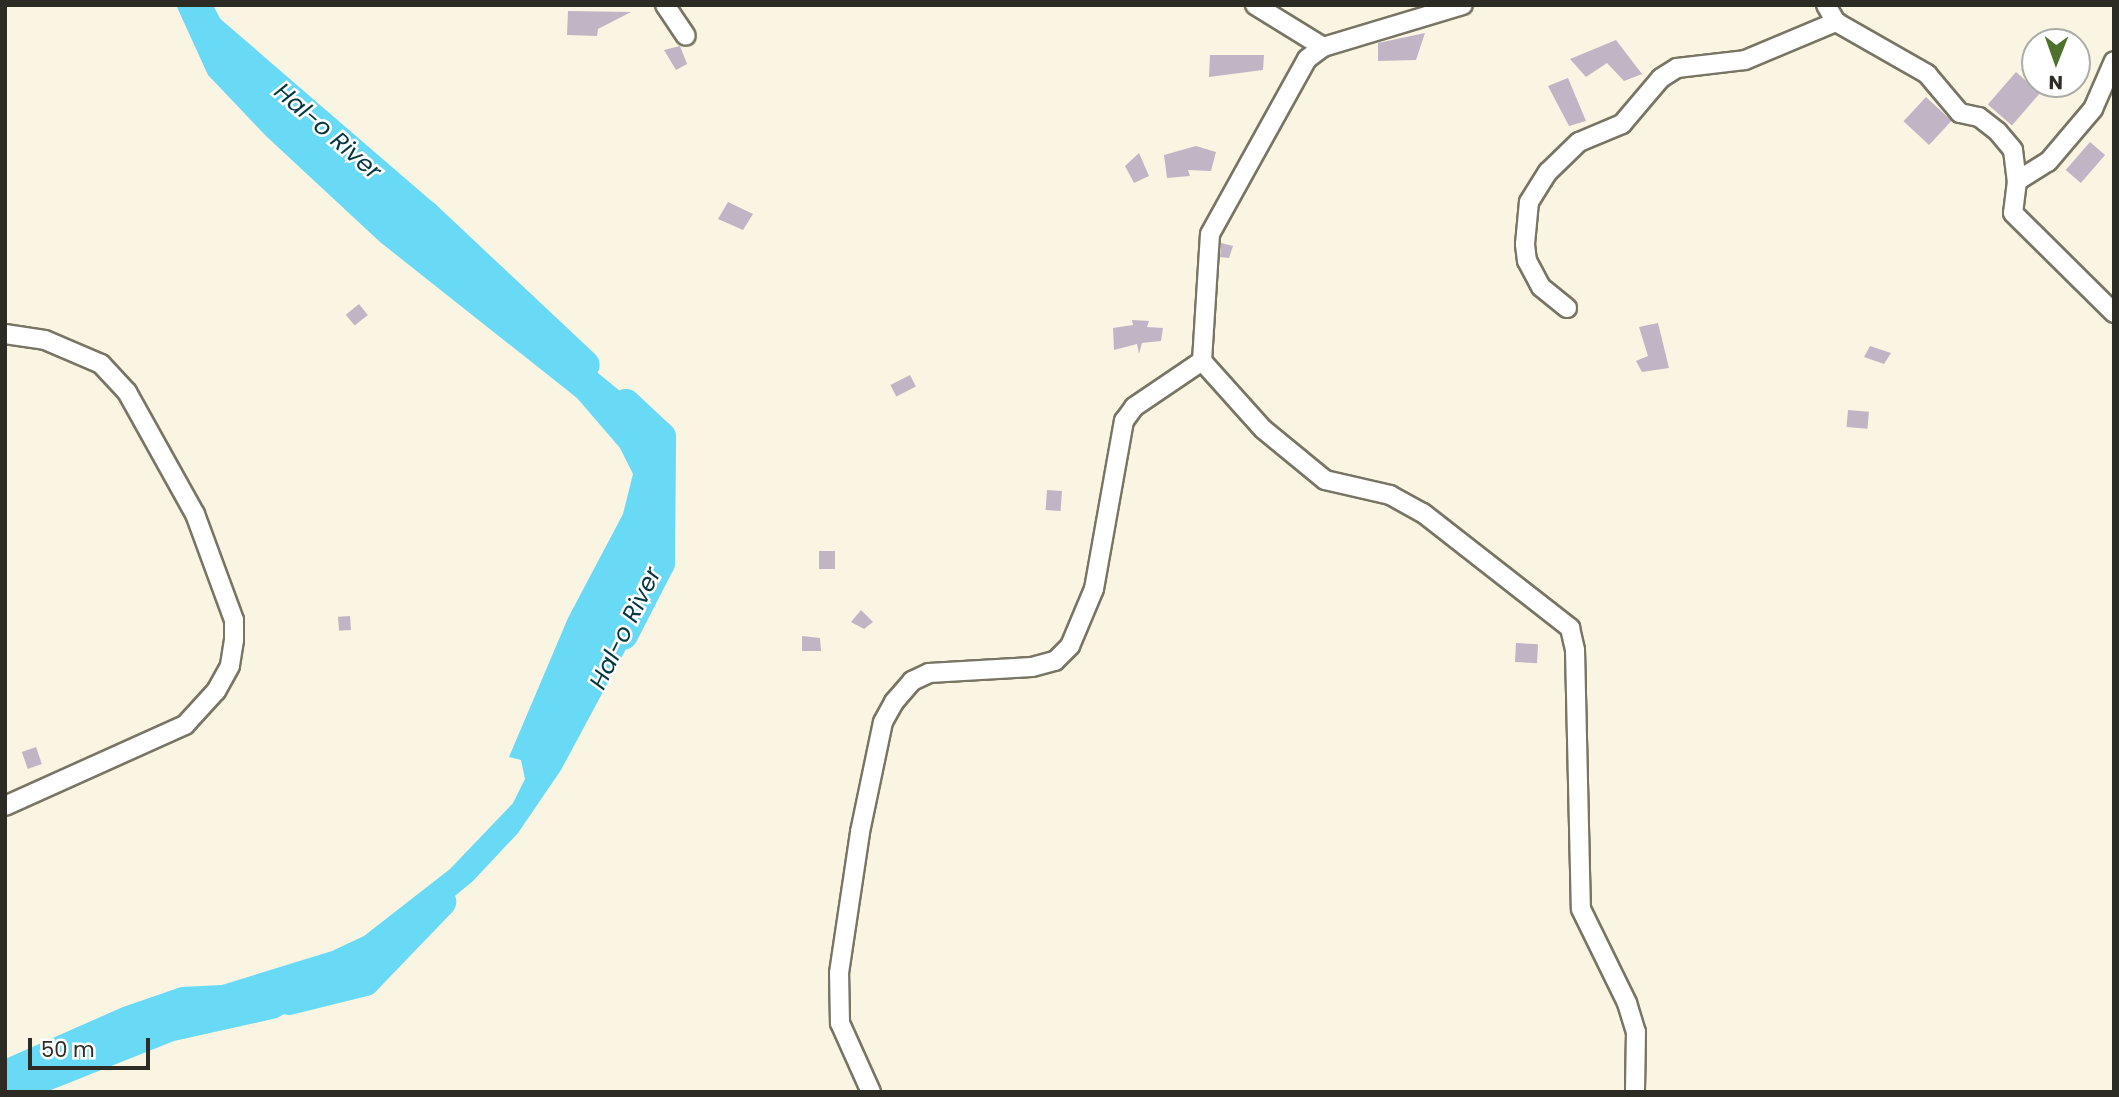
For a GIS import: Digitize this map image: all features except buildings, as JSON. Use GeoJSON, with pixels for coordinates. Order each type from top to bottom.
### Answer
{"type":"FeatureCollection","features":[{"type":"Feature","properties":{"kind":"street"},"geometry":{"type":"LineString","coordinates":[[664,5],[687,36]]}},
{"type":"Feature","properties":{"kind":"street"},"geometry":{"type":"LineString","coordinates":[[1255,5],[1323,47]]}},
{"type":"Feature","properties":{"kind":"street"},"geometry":{"type":"LineString","coordinates":[[1463,5],[1323,47],[1307,59],[1210,234],[1202,360],[1263,429],[1325,480],[1390,495],[1423,513],[1570,628],[1575,650],[1581,909],[1628,1003],[1636,1032],[1635,1092]]}},
{"type":"Feature","properties":{"kind":"street"},"geometry":{"type":"LineString","coordinates":[[1826,5],[1836,22],[1927,74],[1960,113],[1979,117],[1998,132],[2013,150],[2017,181],[2013,213],[2114,313]]}},
{"type":"Feature","properties":{"kind":"street"},"geometry":{"type":"LineString","coordinates":[[1567,308],[1541,287],[1527,261],[1525,244],[1529,202],[1548,172],[1579,142],[1622,124],[1661,78],[1677,68],[1745,61],[1836,22]]}},
{"type":"Feature","properties":{"kind":"street"},"geometry":{"type":"LineString","coordinates":[[2017,181],[2048,162],[2093,109],[2114,61]]}},
{"type":"Feature","properties":{"kind":"street"},"geometry":{"type":"LineString","coordinates":[[5,334],[45,340],[101,364],[127,392],[195,514],[234,620],[234,640],[230,666],[216,691],[185,725],[5,806]]}},
{"type":"Feature","properties":{"kind":"street"},"geometry":{"type":"LineString","coordinates":[[871,1092],[840,1023],[838,999],[858,843],[883,722],[912,681],[929,673],[1032,667],[1055,661],[1070,646],[1094,589],[1124,421],[1134,407],[1202,360]]}},
{"type":"Feature","properties":{"kind":"water"},"geometry":{"type":"Polygon","coordinates":[[[176,5],[210,5],[269,89],[417,225],[642,409],[666,451],[670,478],[633,636],[561,770],[518,833],[473,881],[368,968],[277,1018],[174,1041],[46,1092],[5,1092],[5,1059],[123,1007],[181,987],[222,985],[332,951],[364,936],[450,869],[513,803],[525,779],[521,760],[509,757],[568,618],[623,514],[633,474],[620,448],[577,398],[380,242],[266,136],[208,75],[176,5]]]}},
{"type":"Feature","properties":{"kind":"waterway","name":"Hal-o River"},"geometry":{"type":"LineString","coordinates":[[196,5],[208,28],[425,215],[585,365]]}},
{"type":"Feature","properties":{"kind":"waterway","name":"Hal-o River"},"geometry":{"type":"LineString","coordinates":[[623,635],[660,563],[661,437],[626,404]]}},
{"type":"Feature","properties":{"kind":"waterway","name":"Hal-o River"},"geometry":{"type":"LineString","coordinates":[[289,1000],[365,981],[441,902]]}}]}
